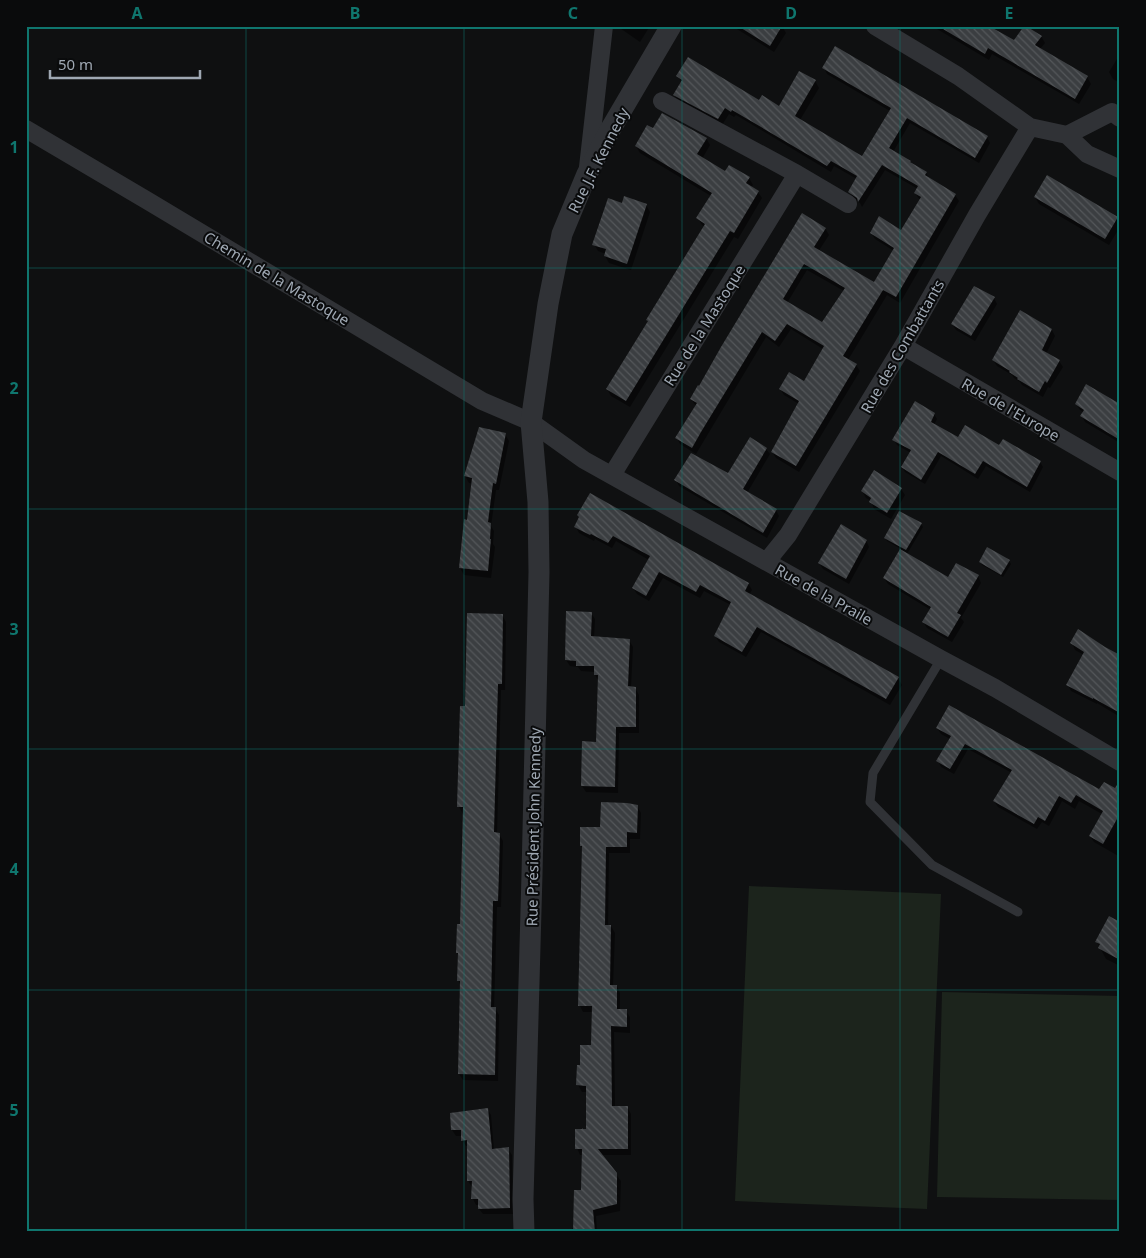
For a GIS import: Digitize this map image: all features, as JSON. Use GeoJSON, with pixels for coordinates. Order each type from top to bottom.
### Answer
{"type":"FeatureCollection","features":[{"type":"Feature","properties":{"kind":"street"},"geometry":{"type":"LineString","coordinates":[[587,174],[604,26]]}},
{"type":"Feature","properties":{"kind":"street","name":"Rue J.F. Kennedy"},"geometry":{"type":"LineString","coordinates":[[531,422],[548,304],[562,234],[587,174],[610,130],[671,26]]}},
{"type":"Feature","properties":{"kind":"street"},"geometry":{"type":"LineString","coordinates":[[875,26],[958,76],[1030,127],[1067,135],[1087,154],[1120,169]]}},
{"type":"Feature","properties":{"kind":"street"},"geometry":{"type":"LineString","coordinates":[[662,101],[797,174],[848,204]]}},
{"type":"Feature","properties":{"kind":"street"},"geometry":{"type":"LineString","coordinates":[[1067,135],[1112,112],[1120,118]]}},
{"type":"Feature","properties":{"kind":"street","name":"Rue des Combattants"},"geometry":{"type":"LineString","coordinates":[[767,561],[788,535],[903,346],[1030,127]]}},
{"type":"Feature","properties":{"kind":"street","name":"Chemin de la Mastoque"},"geometry":{"type":"LineString","coordinates":[[26,129],[482,401],[531,422]]}},
{"type":"Feature","properties":{"kind":"street","name":"Rue de la Mastoque"},"geometry":{"type":"LineString","coordinates":[[612,475],[797,174]]}},
{"type":"Feature","properties":{"kind":"street","name":"Rue de l'Europe"},"geometry":{"type":"LineString","coordinates":[[903,346],[1120,472]]}},
{"type":"Feature","properties":{"kind":"street","name":"Rue de la Praile"},"geometry":{"type":"LineString","coordinates":[[531,422],[584,460],[995,688],[1120,762]]}},
{"type":"Feature","properties":{"kind":"street","name":"Rue Président John Kennedy"},"geometry":{"type":"LineString","coordinates":[[524,1232],[523,1199],[533,855],[538,572],[538,502],[531,422]]}},
{"type":"Feature","properties":{"kind":"lane"},"geometry":{"type":"LineString","coordinates":[[941,659],[873,773],[870,802],[932,864],[1018,912]]}},
{"type":"Feature","properties":{"kind":"shaded area"},"geometry":{"type":"Polygon","coordinates":[[[749,886],[941,894],[927,1209],[735,1201],[749,886]]]}},
{"type":"Feature","properties":{"kind":"shaded area"},"geometry":{"type":"Polygon","coordinates":[[[942,992],[1120,996],[1120,1200],[937,1197],[942,992]]]}},
{"type":"Feature","properties":{"kind":"building"},"geometry":{"type":"Polygon","coordinates":[[[738,26],[782,26],[770,46],[738,26]]]}},
{"type":"Feature","properties":{"kind":"building"},"geometry":{"type":"Polygon","coordinates":[[[938,26],[989,26],[1014,40],[1024,26],[1026,26],[1042,36],[1035,45],[1088,76],[1075,99],[988,48],[985,54],[938,26]]]}},
{"type":"Feature","properties":{"kind":"building"},"geometry":{"type":"Polygon","coordinates":[[[835,46],[988,136],[975,158],[907,118],[889,148],[927,172],[925,175],[956,194],[896,297],[883,290],[843,356],[857,364],[796,466],[771,452],[799,401],[779,389],[789,372],[804,381],[824,346],[787,324],[775,341],[762,332],[692,448],[675,438],[697,403],[690,399],[802,213],[826,228],[814,247],[874,282],[894,248],[870,233],[879,216],[901,230],[921,197],[914,193],[918,186],[882,165],[858,202],[857,198],[848,192],[857,176],[831,161],[827,166],[732,110],[731,112],[725,108],[718,119],[673,95],[682,80],[676,76],[688,57],[759,100],[762,95],[779,106],[799,71],[816,80],[795,116],[862,156],[891,108],[822,68],[835,46]],[[804,264],[783,299],[822,322],[845,288],[804,264]]]}},
{"type":"Feature","properties":{"kind":"building"},"geometry":{"type":"Polygon","coordinates":[[[662,113],[707,138],[697,154],[725,171],[729,165],[750,177],[746,183],[759,191],[734,233],[730,231],[626,401],[606,389],[705,224],[696,218],[712,193],[635,146],[647,125],[653,128],[662,113]]]}},
{"type":"Feature","properties":{"kind":"building"},"geometry":{"type":"Polygon","coordinates":[[[1047,175],[1118,217],[1105,239],[1034,197],[1047,175]]]}},
{"type":"Feature","properties":{"kind":"building"},"geometry":{"type":"Polygon","coordinates":[[[624,196],[647,204],[627,264],[604,256],[606,249],[592,245],[608,198],[622,203],[624,196]]]}},
{"type":"Feature","properties":{"kind":"building"},"geometry":{"type":"Polygon","coordinates":[[[974,286],[995,297],[971,336],[951,324],[974,286]]]}},
{"type":"Feature","properties":{"kind":"building"},"geometry":{"type":"Polygon","coordinates":[[[1020,310],[1052,329],[1042,350],[1060,360],[1047,383],[1045,381],[1039,392],[1017,379],[1010,371],[992,360],[1020,310]]]}},
{"type":"Feature","properties":{"kind":"building"},"geometry":{"type":"Polygon","coordinates":[[[1086,384],[1120,404],[1120,440],[1080,416],[1084,410],[1075,404],[1086,384]]]}},
{"type":"Feature","properties":{"kind":"building"},"geometry":{"type":"Polygon","coordinates":[[[915,401],[935,413],[931,422],[958,437],[965,425],[999,445],[1003,439],[1041,461],[1027,487],[983,461],[975,474],[938,452],[921,480],[901,467],[911,450],[892,440],[915,401]]]}},
{"type":"Feature","properties":{"kind":"building"},"geometry":{"type":"Polygon","coordinates":[[[479,427],[506,433],[496,484],[493,483],[488,522],[491,523],[491,539],[488,571],[459,568],[464,519],[467,520],[472,478],[464,476],[479,427]]]}},
{"type":"Feature","properties":{"kind":"building"},"geometry":{"type":"Polygon","coordinates":[[[750,437],[767,448],[743,489],[777,509],[763,533],[674,480],[691,453],[728,473],[750,437]]]}},
{"type":"Feature","properties":{"kind":"building"},"geometry":{"type":"Polygon","coordinates":[[[874,470],[902,488],[887,513],[869,502],[871,498],[861,491],[874,470]]]}},
{"type":"Feature","properties":{"kind":"building"},"geometry":{"type":"Polygon","coordinates":[[[590,493],[749,583],[745,591],[899,677],[886,699],[757,627],[742,652],[714,636],[731,602],[700,585],[696,592],[659,572],[646,596],[632,588],[650,556],[613,536],[608,543],[574,527],[579,517],[577,515],[590,493]]]}},
{"type":"Feature","properties":{"kind":"building"},"geometry":{"type":"Polygon","coordinates":[[[899,511],[922,523],[906,550],[884,538],[899,511]]]}},
{"type":"Feature","properties":{"kind":"building"},"geometry":{"type":"Polygon","coordinates":[[[841,524],[867,540],[846,579],[818,563],[841,524]]]}},
{"type":"Feature","properties":{"kind":"building"},"geometry":{"type":"Polygon","coordinates":[[[987,547],[1010,560],[1001,575],[979,562],[987,547]]]}},
{"type":"Feature","properties":{"kind":"building"},"geometry":{"type":"Polygon","coordinates":[[[900,549],[948,577],[956,563],[979,575],[957,613],[961,615],[948,637],[922,622],[931,607],[883,578],[900,549]]]}},
{"type":"Feature","properties":{"kind":"building"},"geometry":{"type":"Polygon","coordinates":[[[566,611],[592,612],[591,636],[630,639],[628,686],[636,687],[636,727],[616,727],[615,787],[581,786],[582,741],[596,742],[598,675],[594,675],[594,666],[576,666],[576,661],[565,660],[566,611]]]}},
{"type":"Feature","properties":{"kind":"building"},"geometry":{"type":"Polygon","coordinates":[[[467,613],[503,614],[502,684],[498,684],[494,832],[500,833],[498,901],[493,901],[491,1007],[496,1007],[495,1075],[458,1074],[460,981],[457,981],[458,953],[456,953],[457,924],[460,924],[463,807],[457,807],[460,706],[465,706],[467,613]]]}},
{"type":"Feature","properties":{"kind":"building"},"geometry":{"type":"Polygon","coordinates":[[[1078,629],[1120,655],[1120,713],[1066,685],[1084,652],[1070,643],[1078,629]]]}},
{"type":"Feature","properties":{"kind":"building"},"geometry":{"type":"Polygon","coordinates":[[[949,705],[1099,789],[1104,782],[1115,788],[1120,780],[1120,820],[1117,819],[1103,844],[1089,836],[1103,811],[1076,795],[1071,803],[1059,796],[1045,821],[1038,817],[1034,824],[993,801],[1012,770],[965,744],[950,769],[936,761],[951,736],[936,728],[949,705]]]}},
{"type":"Feature","properties":{"kind":"building"},"geometry":{"type":"Polygon","coordinates":[[[601,802],[638,805],[637,833],[627,832],[627,847],[606,847],[605,925],[611,925],[610,985],[617,985],[617,1009],[627,1009],[627,1027],[611,1026],[612,1106],[628,1106],[628,1149],[598,1149],[617,1173],[617,1204],[593,1210],[595,1232],[573,1232],[574,1190],[581,1190],[582,1149],[575,1149],[575,1129],[586,1129],[586,1086],[576,1085],[577,1065],[580,1065],[580,1045],[591,1045],[592,1006],[578,1006],[582,846],[580,846],[580,827],[600,827],[601,802]]]}},
{"type":"Feature","properties":{"kind":"building"},"geometry":{"type":"Polygon","coordinates":[[[1109,916],[1120,922],[1120,960],[1098,948],[1100,944],[1095,942],[1109,916]]]}},
{"type":"Feature","properties":{"kind":"building"},"geometry":{"type":"Polygon","coordinates":[[[488,1108],[492,1149],[509,1147],[510,1208],[478,1209],[478,1199],[471,1199],[472,1181],[467,1181],[467,1140],[461,1141],[461,1130],[451,1130],[450,1113],[488,1108]]]}}]}
